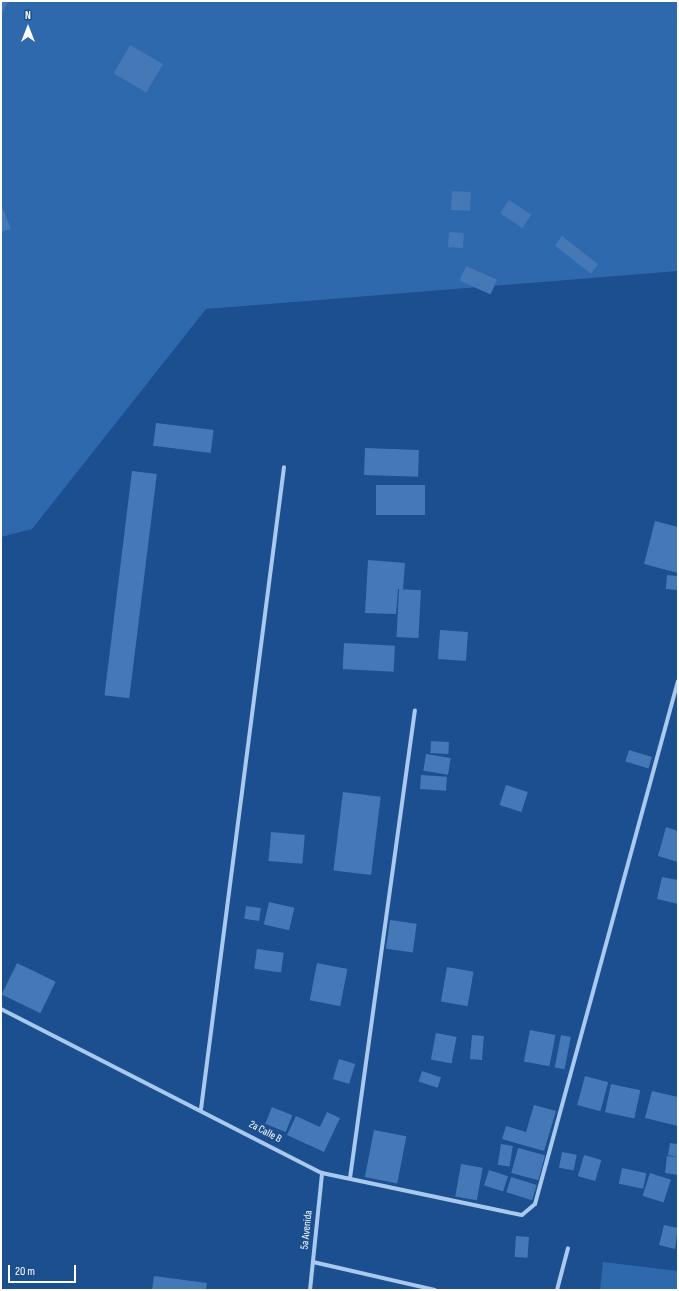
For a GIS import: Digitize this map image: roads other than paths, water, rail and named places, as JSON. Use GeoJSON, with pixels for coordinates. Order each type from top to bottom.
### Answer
{"type":"FeatureCollection","features":[{"type":"Feature","properties":{"kind":"street"},"geometry":{"type":"LineString","coordinates":[[201,1109],[284,467]]}},
{"type":"Feature","properties":{"kind":"street","name":"2a Calle B"},"geometry":{"type":"LineString","coordinates":[[1,1009],[201,1109],[322,1172],[522,1215],[535,1204],[678,681]]}},
{"type":"Feature","properties":{"kind":"street"},"geometry":{"type":"LineString","coordinates":[[350,1178],[415,711]]}},
{"type":"Feature","properties":{"kind":"street","name":"5a Avenida"},"geometry":{"type":"LineString","coordinates":[[310,1290],[322,1172]]}},
{"type":"Feature","properties":{"kind":"street"},"geometry":{"type":"LineString","coordinates":[[557,1290],[568,1248]]}},
{"type":"Feature","properties":{"kind":"street"},"geometry":{"type":"LineString","coordinates":[[313,1262],[435,1290]]}}]}
